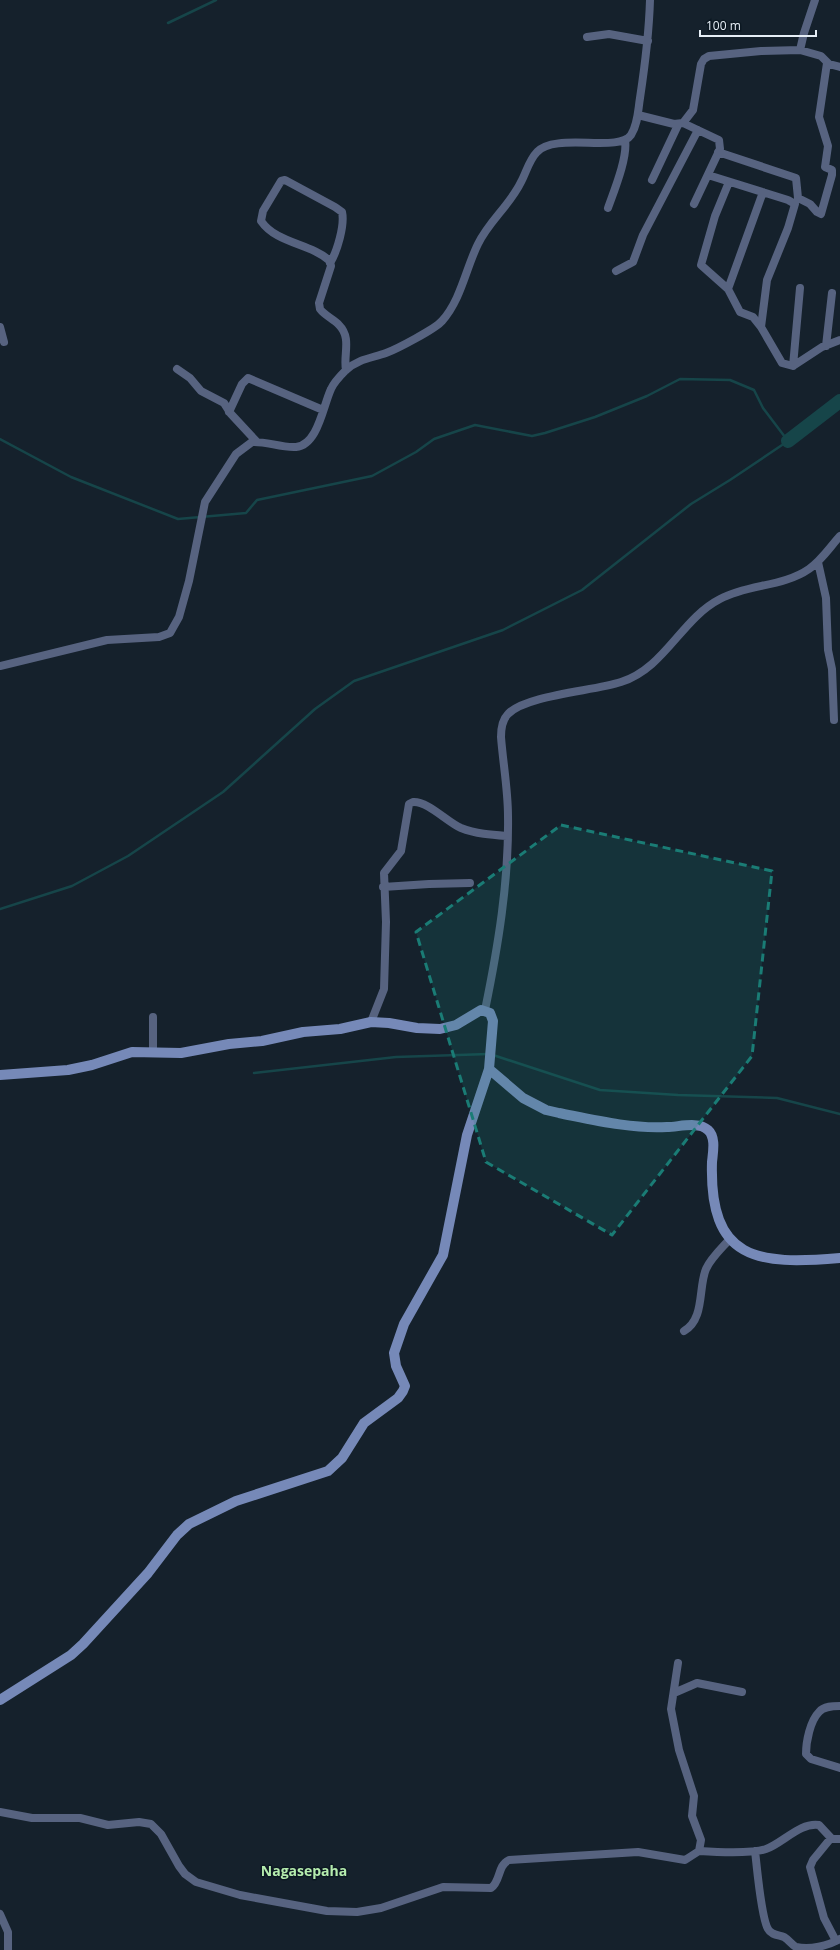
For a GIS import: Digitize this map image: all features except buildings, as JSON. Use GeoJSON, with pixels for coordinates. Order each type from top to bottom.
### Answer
{"type":"FeatureCollection","features":[{"type":"Feature","properties":{"kind":"street"},"geometry":{"type":"LineString","coordinates":[[0,666],[107,640],[159,637],[170,633],[181,611],[193,566],[204,506],[208,496],[236,454],[247,444],[258,442],[287,447],[304,445],[312,437],[316,430],[332,387],[346,370],[364,359],[394,350],[443,321],[455,300],[478,243],[486,230],[510,202],[536,153],[552,145],[619,142],[625,140],[634,129],[638,115],[648,41],[650,0]]}},
{"type":"Feature","properties":{"kind":"street"},"geometry":{"type":"LineString","coordinates":[[800,50],[815,0]]}},
{"type":"Feature","properties":{"kind":"street"},"geometry":{"type":"LineString","coordinates":[[586,37],[610,34],[648,41]]}},
{"type":"Feature","properties":{"kind":"street"},"geometry":{"type":"LineString","coordinates":[[652,180],[681,124],[693,110],[701,64],[704,59],[717,54],[800,50],[824,57],[827,63],[819,117],[828,146],[825,167],[832,170],[832,174],[821,214],[817,212],[810,204],[798,198],[796,178],[718,152]]}},
{"type":"Feature","properties":{"kind":"street"},"geometry":{"type":"LineString","coordinates":[[827,63],[840,67]]}},
{"type":"Feature","properties":{"kind":"street"},"geometry":{"type":"LineString","coordinates":[[638,115],[681,124],[719,140],[718,152],[694,204]]}},
{"type":"Feature","properties":{"kind":"street"},"geometry":{"type":"LineString","coordinates":[[616,271],[633,262],[643,235],[698,130]]}},
{"type":"Feature","properties":{"kind":"street"},"geometry":{"type":"LineString","coordinates":[[608,208],[617,183],[626,148],[625,140]]}},
{"type":"Feature","properties":{"kind":"street"},"geometry":{"type":"LineString","coordinates":[[708,175],[788,200],[795,204],[788,228],[767,280],[761,327]]}},
{"type":"Feature","properties":{"kind":"street"},"geometry":{"type":"LineString","coordinates":[[330,263],[327,258],[278,236],[264,226],[261,221],[263,211],[281,181],[285,180],[303,189],[342,212],[343,222],[339,241],[330,263],[319,303],[320,309],[343,330],[346,339],[346,370]]}},
{"type":"Feature","properties":{"kind":"street"},"geometry":{"type":"LineString","coordinates":[[730,182],[714,216],[701,265],[728,289],[740,312],[753,317],[761,327],[782,363],[793,366],[826,346],[840,340]]}},
{"type":"Feature","properties":{"kind":"street"},"geometry":{"type":"LineString","coordinates":[[728,289],[763,192]]}},
{"type":"Feature","properties":{"kind":"street"},"geometry":{"type":"LineString","coordinates":[[793,366],[800,288]]}},
{"type":"Feature","properties":{"kind":"street"},"geometry":{"type":"LineString","coordinates":[[826,346],[832,293]]}},
{"type":"Feature","properties":{"kind":"street"},"geometry":{"type":"LineString","coordinates":[[0,327],[4,342]]}},
{"type":"Feature","properties":{"kind":"street"},"geometry":{"type":"LineString","coordinates":[[177,369],[190,378],[200,390],[224,403],[229,412],[258,442]]}},
{"type":"Feature","properties":{"kind":"street"},"geometry":{"type":"LineString","coordinates":[[229,412],[242,384],[248,378],[323,410]]}},
{"type":"Feature","properties":{"kind":"street"},"geometry":{"type":"LineString","coordinates":[[485,1010],[493,968],[501,910],[507,836],[508,805],[501,737],[502,727],[508,713],[527,704],[546,698],[596,689],[633,678],[654,663],[702,610],[713,602],[731,594],[790,578],[808,570],[818,562],[840,536]]}},
{"type":"Feature","properties":{"kind":"street"},"geometry":{"type":"LineString","coordinates":[[818,562],[826,598],[828,650],[832,669],[834,720]]}},
{"type":"Feature","properties":{"kind":"street"},"geometry":{"type":"LineString","coordinates":[[371,1022],[384,989],[386,922],[383,887],[384,873],[398,856],[403,845],[406,819],[410,802],[421,803],[461,828],[481,833],[507,836]]}},
{"type":"Feature","properties":{"kind":"street"},"geometry":{"type":"LineString","coordinates":[[383,887],[470,883]]}},
{"type":"Feature","properties":{"kind":"street"},"geometry":{"type":"LineString","coordinates":[[0,1074],[68,1070],[92,1065],[128,1053],[181,1053],[229,1044],[268,1040],[303,1032],[340,1029],[371,1022],[389,1023],[417,1028],[440,1029],[456,1025],[476,1012],[485,1010]]}},
{"type":"Feature","properties":{"kind":"street"},"geometry":{"type":"LineString","coordinates":[[0,1700],[75,1651],[144,1579],[177,1535],[189,1524],[236,1501],[328,1471],[342,1458],[364,1423],[398,1398],[403,1391],[405,1386],[404,1380],[394,1360],[396,1344],[404,1324],[443,1255],[467,1135],[490,1065],[493,1017],[485,1010]]}},
{"type":"Feature","properties":{"kind":"street"},"geometry":{"type":"LineString","coordinates":[[153,1018],[153,1052]]}},
{"type":"Feature","properties":{"kind":"street"},"geometry":{"type":"LineString","coordinates":[[490,1065],[523,1098],[546,1110],[645,1127],[696,1126],[709,1130],[713,1140],[714,1197],[722,1226],[729,1240],[748,1252],[772,1260],[798,1261],[840,1258]]}},
{"type":"Feature","properties":{"kind":"street"},"geometry":{"type":"LineString","coordinates":[[684,1331],[692,1325],[696,1319],[707,1268],[729,1240]]}},
{"type":"Feature","properties":{"kind":"street"},"geometry":{"type":"LineString","coordinates":[[678,1663],[674,1693],[670,1705],[671,1715],[679,1750],[694,1796],[692,1816],[701,1840],[699,1851]]}},
{"type":"Feature","properties":{"kind":"street"},"geometry":{"type":"LineString","coordinates":[[674,1693],[697,1683],[742,1692]]}},
{"type":"Feature","properties":{"kind":"street"},"geometry":{"type":"LineString","coordinates":[[840,1706],[826,1707],[819,1711],[815,1718],[806,1748],[806,1754],[811,1759],[840,1768]]}},
{"type":"Feature","properties":{"kind":"street"},"geometry":{"type":"LineString","coordinates":[[0,1812],[32,1818],[86,1818],[113,1825],[146,1823],[157,1828],[179,1866],[185,1874],[196,1882],[268,1902],[340,1913],[381,1908],[443,1887],[491,1888],[496,1883],[502,1866],[509,1860],[638,1852],[685,1860],[699,1851],[755,1851],[771,1847],[809,1825],[820,1826],[834,1840],[840,1839]]}},
{"type":"Feature","properties":{"kind":"street"},"geometry":{"type":"LineString","coordinates":[[755,1851],[768,1930],[785,1938],[800,1948],[820,1948],[838,1940],[824,1918],[810,1867],[813,1860],[831,1838]]}},
{"type":"Feature","properties":{"kind":"street"},"geometry":{"type":"LineString","coordinates":[[0,1914],[8,1932],[8,1950]]}},
{"type":"Feature","properties":{"kind":"highlighted area"},"geometry":{"type":"Polygon","coordinates":[[[561,825],[772,871],[752,1056],[612,1235],[486,1162],[416,932],[561,825]]]}},
{"type":"Feature","properties":{"kind":"waterway"},"geometry":{"type":"LineString","coordinates":[[168,23],[216,0]]}},
{"type":"Feature","properties":{"kind":"waterway"},"geometry":{"type":"LineString","coordinates":[[0,439],[71,477],[178,519],[246,513],[257,500],[372,476],[416,452],[434,439],[475,425],[532,436],[545,433],[595,417],[647,396],[680,379],[730,380],[754,390],[763,408],[788,441],[691,504],[582,590],[503,630],[354,681],[315,709],[223,792],[128,856],[72,886],[0,909]]}},
{"type":"Feature","properties":{"kind":"waterway"},"geometry":{"type":"LineString","coordinates":[[788,441],[840,401]]}},
{"type":"Feature","properties":{"kind":"waterway"},"geometry":{"type":"LineString","coordinates":[[254,1073],[396,1057],[489,1054]]}},
{"type":"Feature","properties":{"kind":"waterway"},"geometry":{"type":"LineString","coordinates":[[493,1055],[600,1090],[678,1095],[777,1098],[840,1114]]}},
{"type":"Feature","properties":{"kind":"district","name":"Nagasepaha"},"geometry":{"type":"Point","coordinates":[304,1871]}}]}
